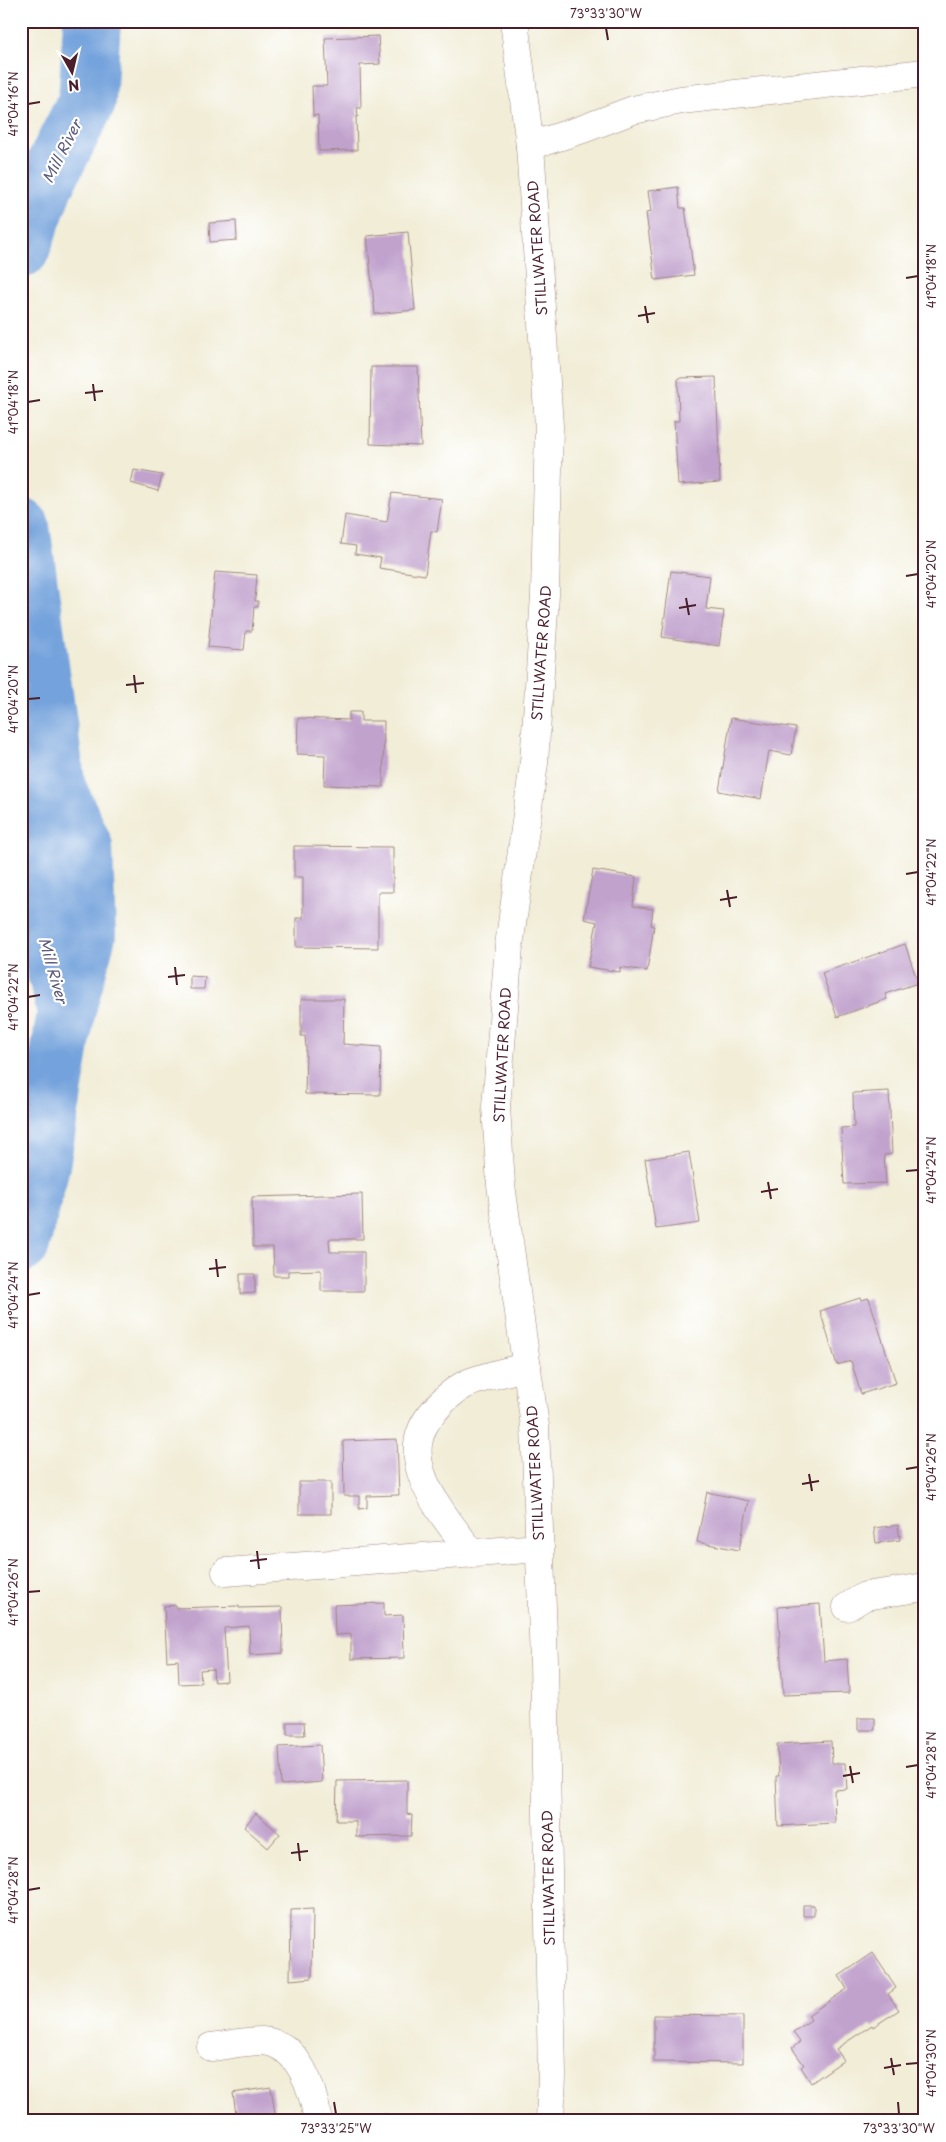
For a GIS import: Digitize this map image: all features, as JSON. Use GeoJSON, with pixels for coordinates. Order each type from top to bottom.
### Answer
{"type":"FeatureCollection","features":[{"type":"Feature","properties":{"kind":"main road","name":"STILLWATER ROAD"},"geometry":{"type":"LineString","coordinates":[[514,21],[530,146],[549,426],[546,595],[534,762],[509,946],[496,1106],[501,1185],[535,1426],[544,1661],[552,2076],[550,2121]]}},
{"type":"Feature","properties":{"kind":"main road"},"geometry":{"type":"LineString","coordinates":[[530,146],[633,110],[681,100],[925,73]]}},
{"type":"Feature","properties":{"kind":"main road"},"geometry":{"type":"LineString","coordinates":[[472,1554],[431,1497],[420,1473],[417,1440],[424,1421],[440,1404],[464,1385],[526,1366]]}},
{"type":"Feature","properties":{"kind":"main road"},"geometry":{"type":"LineString","coordinates":[[226,1572],[540,1548]]}},
{"type":"Feature","properties":{"kind":"main road"},"geometry":{"type":"LineString","coordinates":[[847,1607],[865,1596],[925,1587]]}},
{"type":"Feature","properties":{"kind":"main road"},"geometry":{"type":"LineString","coordinates":[[211,2047],[262,2041],[280,2045],[293,2057],[305,2076],[314,2097],[318,2121]]}},
{"type":"Feature","properties":{"kind":"building"},"geometry":{"type":"Polygon","coordinates":[[[378,36],[380,64],[360,65],[361,108],[357,108],[358,117],[356,117],[357,150],[319,151],[318,115],[313,116],[312,86],[327,86],[325,38],[378,36]]]}},
{"type":"Feature","properties":{"kind":"building"},"geometry":{"type":"Polygon","coordinates":[[[678,187],[680,208],[685,208],[694,275],[655,280],[646,213],[651,212],[648,191],[678,187]]]}},
{"type":"Feature","properties":{"kind":"building"},"geometry":{"type":"Polygon","coordinates":[[[236,221],[237,240],[210,242],[209,223],[236,221]]]}},
{"type":"Feature","properties":{"kind":"building"},"geometry":{"type":"Polygon","coordinates":[[[408,232],[415,310],[375,314],[367,236],[408,232]]]}},
{"type":"Feature","properties":{"kind":"building"},"geometry":{"type":"Polygon","coordinates":[[[371,367],[418,367],[421,446],[370,444],[371,367]]]}},
{"type":"Feature","properties":{"kind":"building"},"geometry":{"type":"Polygon","coordinates":[[[716,377],[720,482],[678,485],[674,421],[679,421],[678,378],[716,377]]]}},
{"type":"Feature","properties":{"kind":"building"},"geometry":{"type":"Polygon","coordinates":[[[134,470],[162,475],[158,491],[131,483],[134,470]]]}},
{"type":"Feature","properties":{"kind":"building"},"geometry":{"type":"Polygon","coordinates":[[[392,493],[442,499],[437,532],[431,531],[425,575],[379,568],[381,558],[355,554],[356,546],[341,544],[345,515],[387,522],[392,493]]]}},
{"type":"Feature","properties":{"kind":"building"},"geometry":{"type":"Polygon","coordinates":[[[671,571],[710,576],[706,609],[724,611],[719,646],[662,637],[671,571]]]}},
{"type":"Feature","properties":{"kind":"building"},"geometry":{"type":"Polygon","coordinates":[[[215,572],[257,575],[255,601],[258,601],[258,607],[254,607],[252,631],[246,631],[244,650],[208,647],[215,572]]]}},
{"type":"Feature","properties":{"kind":"building"},"geometry":{"type":"Polygon","coordinates":[[[349,712],[361,712],[361,721],[384,721],[383,787],[324,785],[325,755],[297,754],[298,718],[349,720],[349,712]]]}},
{"type":"Feature","properties":{"kind":"building"},"geometry":{"type":"Polygon","coordinates":[[[731,718],[796,728],[791,755],[769,751],[761,799],[719,791],[731,718]]]}},
{"type":"Feature","properties":{"kind":"building"},"geometry":{"type":"Polygon","coordinates":[[[294,846],[393,847],[393,892],[378,892],[378,948],[296,947],[296,918],[303,918],[303,877],[294,877],[294,846]]]}},
{"type":"Feature","properties":{"kind":"building"},"geometry":{"type":"Polygon","coordinates":[[[593,870],[636,877],[633,906],[653,909],[651,925],[654,926],[647,971],[620,967],[620,972],[588,967],[597,922],[584,919],[593,870]]]}},
{"type":"Feature","properties":{"kind":"building"},"geometry":{"type":"Polygon","coordinates":[[[905,944],[918,983],[885,994],[887,999],[837,1017],[822,973],[905,944]]]}},
{"type":"Feature","properties":{"kind":"building"},"geometry":{"type":"Polygon","coordinates":[[[190,976],[205,977],[204,989],[190,989],[190,976]]]}},
{"type":"Feature","properties":{"kind":"building"},"geometry":{"type":"Polygon","coordinates":[[[301,999],[344,999],[343,1044],[381,1047],[380,1095],[305,1094],[306,1048],[305,1036],[301,1036],[301,999]]]}},
{"type":"Feature","properties":{"kind":"building"},"geometry":{"type":"Polygon","coordinates":[[[889,1091],[892,1154],[884,1155],[886,1183],[844,1184],[841,1128],[854,1127],[853,1093],[889,1091]]]}},
{"type":"Feature","properties":{"kind":"building"},"geometry":{"type":"Polygon","coordinates":[[[689,1152],[700,1223],[656,1229],[645,1159],[689,1152]]]}},
{"type":"Feature","properties":{"kind":"building"},"geometry":{"type":"Polygon","coordinates":[[[362,1194],[363,1239],[329,1239],[330,1252],[364,1252],[364,1291],[321,1291],[321,1270],[288,1271],[288,1276],[274,1276],[273,1247],[253,1247],[252,1197],[362,1194]]]}},
{"type":"Feature","properties":{"kind":"building"},"geometry":{"type":"Polygon","coordinates":[[[240,1274],[255,1274],[255,1293],[240,1294],[240,1274]]]}},
{"type":"Feature","properties":{"kind":"building"},"geometry":{"type":"Polygon","coordinates":[[[860,1298],[861,1300],[869,1298],[896,1383],[861,1394],[851,1361],[837,1365],[820,1311],[860,1298]]]}},
{"type":"Feature","properties":{"kind":"building"},"geometry":{"type":"Polygon","coordinates":[[[397,1439],[399,1495],[367,1496],[367,1508],[359,1509],[359,1496],[344,1496],[343,1441],[397,1439]]]}},
{"type":"Feature","properties":{"kind":"building"},"geometry":{"type":"Polygon","coordinates":[[[299,1482],[331,1482],[331,1514],[299,1514],[299,1482]]]}},
{"type":"Feature","properties":{"kind":"building"},"geometry":{"type":"Polygon","coordinates":[[[707,1492],[749,1501],[739,1550],[697,1542],[707,1492]]]}},
{"type":"Feature","properties":{"kind":"building"},"geometry":{"type":"Polygon","coordinates":[[[898,1525],[900,1540],[876,1543],[874,1528],[898,1525]]]}},
{"type":"Feature","properties":{"kind":"building"},"geometry":{"type":"Polygon","coordinates":[[[384,1603],[384,1616],[403,1615],[404,1658],[351,1659],[351,1634],[335,1635],[334,1605],[384,1603]]]}},
{"type":"Feature","properties":{"kind":"building"},"geometry":{"type":"Polygon","coordinates":[[[820,1604],[824,1661],[847,1659],[849,1693],[783,1695],[778,1607],[820,1604]]]}},
{"type":"Feature","properties":{"kind":"building"},"geometry":{"type":"Polygon","coordinates":[[[176,1605],[176,1608],[282,1607],[283,1653],[250,1655],[249,1626],[224,1628],[227,1681],[214,1682],[213,1669],[200,1670],[201,1683],[179,1684],[178,1660],[167,1661],[164,1606],[176,1605]]]}},
{"type":"Feature","properties":{"kind":"building"},"geometry":{"type":"Polygon","coordinates":[[[858,1718],[875,1718],[875,1730],[858,1730],[858,1718]]]}},
{"type":"Feature","properties":{"kind":"building"},"geometry":{"type":"Polygon","coordinates":[[[287,1722],[304,1722],[305,1735],[287,1735],[287,1722]]]}},
{"type":"Feature","properties":{"kind":"building"},"geometry":{"type":"Polygon","coordinates":[[[831,1741],[832,1763],[845,1763],[847,1789],[834,1790],[835,1823],[778,1826],[776,1776],[779,1776],[777,1744],[831,1741]]]}},
{"type":"Feature","properties":{"kind":"building"},"geometry":{"type":"Polygon","coordinates":[[[320,1745],[322,1782],[281,1785],[279,1747],[320,1745]]]}},
{"type":"Feature","properties":{"kind":"building"},"geometry":{"type":"Polygon","coordinates":[[[407,1780],[407,1814],[412,1815],[411,1836],[356,1837],[356,1821],[336,1821],[337,1781],[407,1780]]]}},
{"type":"Feature","properties":{"kind":"building"},"geometry":{"type":"Polygon","coordinates":[[[256,1813],[280,1834],[268,1848],[244,1827],[256,1813]]]}},
{"type":"Feature","properties":{"kind":"building"},"geometry":{"type":"Polygon","coordinates":[[[803,1905],[814,1905],[814,1916],[803,1916],[803,1905]]]}},
{"type":"Feature","properties":{"kind":"building"},"geometry":{"type":"Polygon","coordinates":[[[313,1909],[312,1978],[290,1980],[291,1910],[313,1909]]]}},
{"type":"Feature","properties":{"kind":"building"},"geometry":{"type":"Polygon","coordinates":[[[873,1953],[896,1988],[888,1994],[899,2010],[836,2049],[844,2060],[811,2083],[801,2067],[804,2065],[792,2048],[800,2042],[793,2032],[811,2020],[808,2015],[847,1989],[839,1976],[873,1953]]]}},
{"type":"Feature","properties":{"kind":"building"},"geometry":{"type":"Polygon","coordinates":[[[654,2015],[743,2016],[743,2063],[654,2062],[654,2015]]]}},
{"type":"Feature","properties":{"kind":"building"},"geometry":{"type":"Polygon","coordinates":[[[271,2087],[276,2121],[237,2121],[233,2093],[271,2087]]]}},
{"type":"Feature","properties":{"kind":"building"},"geometry":{"type":"Polygon","coordinates":[[[380,2113],[396,2116],[395,2121],[379,2121],[380,2113]]]}},
{"type":"Feature","properties":{"kind":"waterway","name":"Mill River"},"geometry":{"type":"LineString","coordinates":[[21,249],[44,186],[87,101],[92,21]]}},
{"type":"Feature","properties":{"kind":"waterway","name":"Mill River"},"geometry":{"type":"LineString","coordinates":[[21,527],[57,788],[84,847],[87,935],[66,1013],[41,1165],[21,1244]]}},
{"type":"Feature","properties":{"kind":"waterway","name":"Mill River"},"geometry":{"type":"LineString","coordinates":[[57,788],[50,799],[49,826],[42,866],[28,893],[30,908],[48,940],[66,1011]]}}]}
